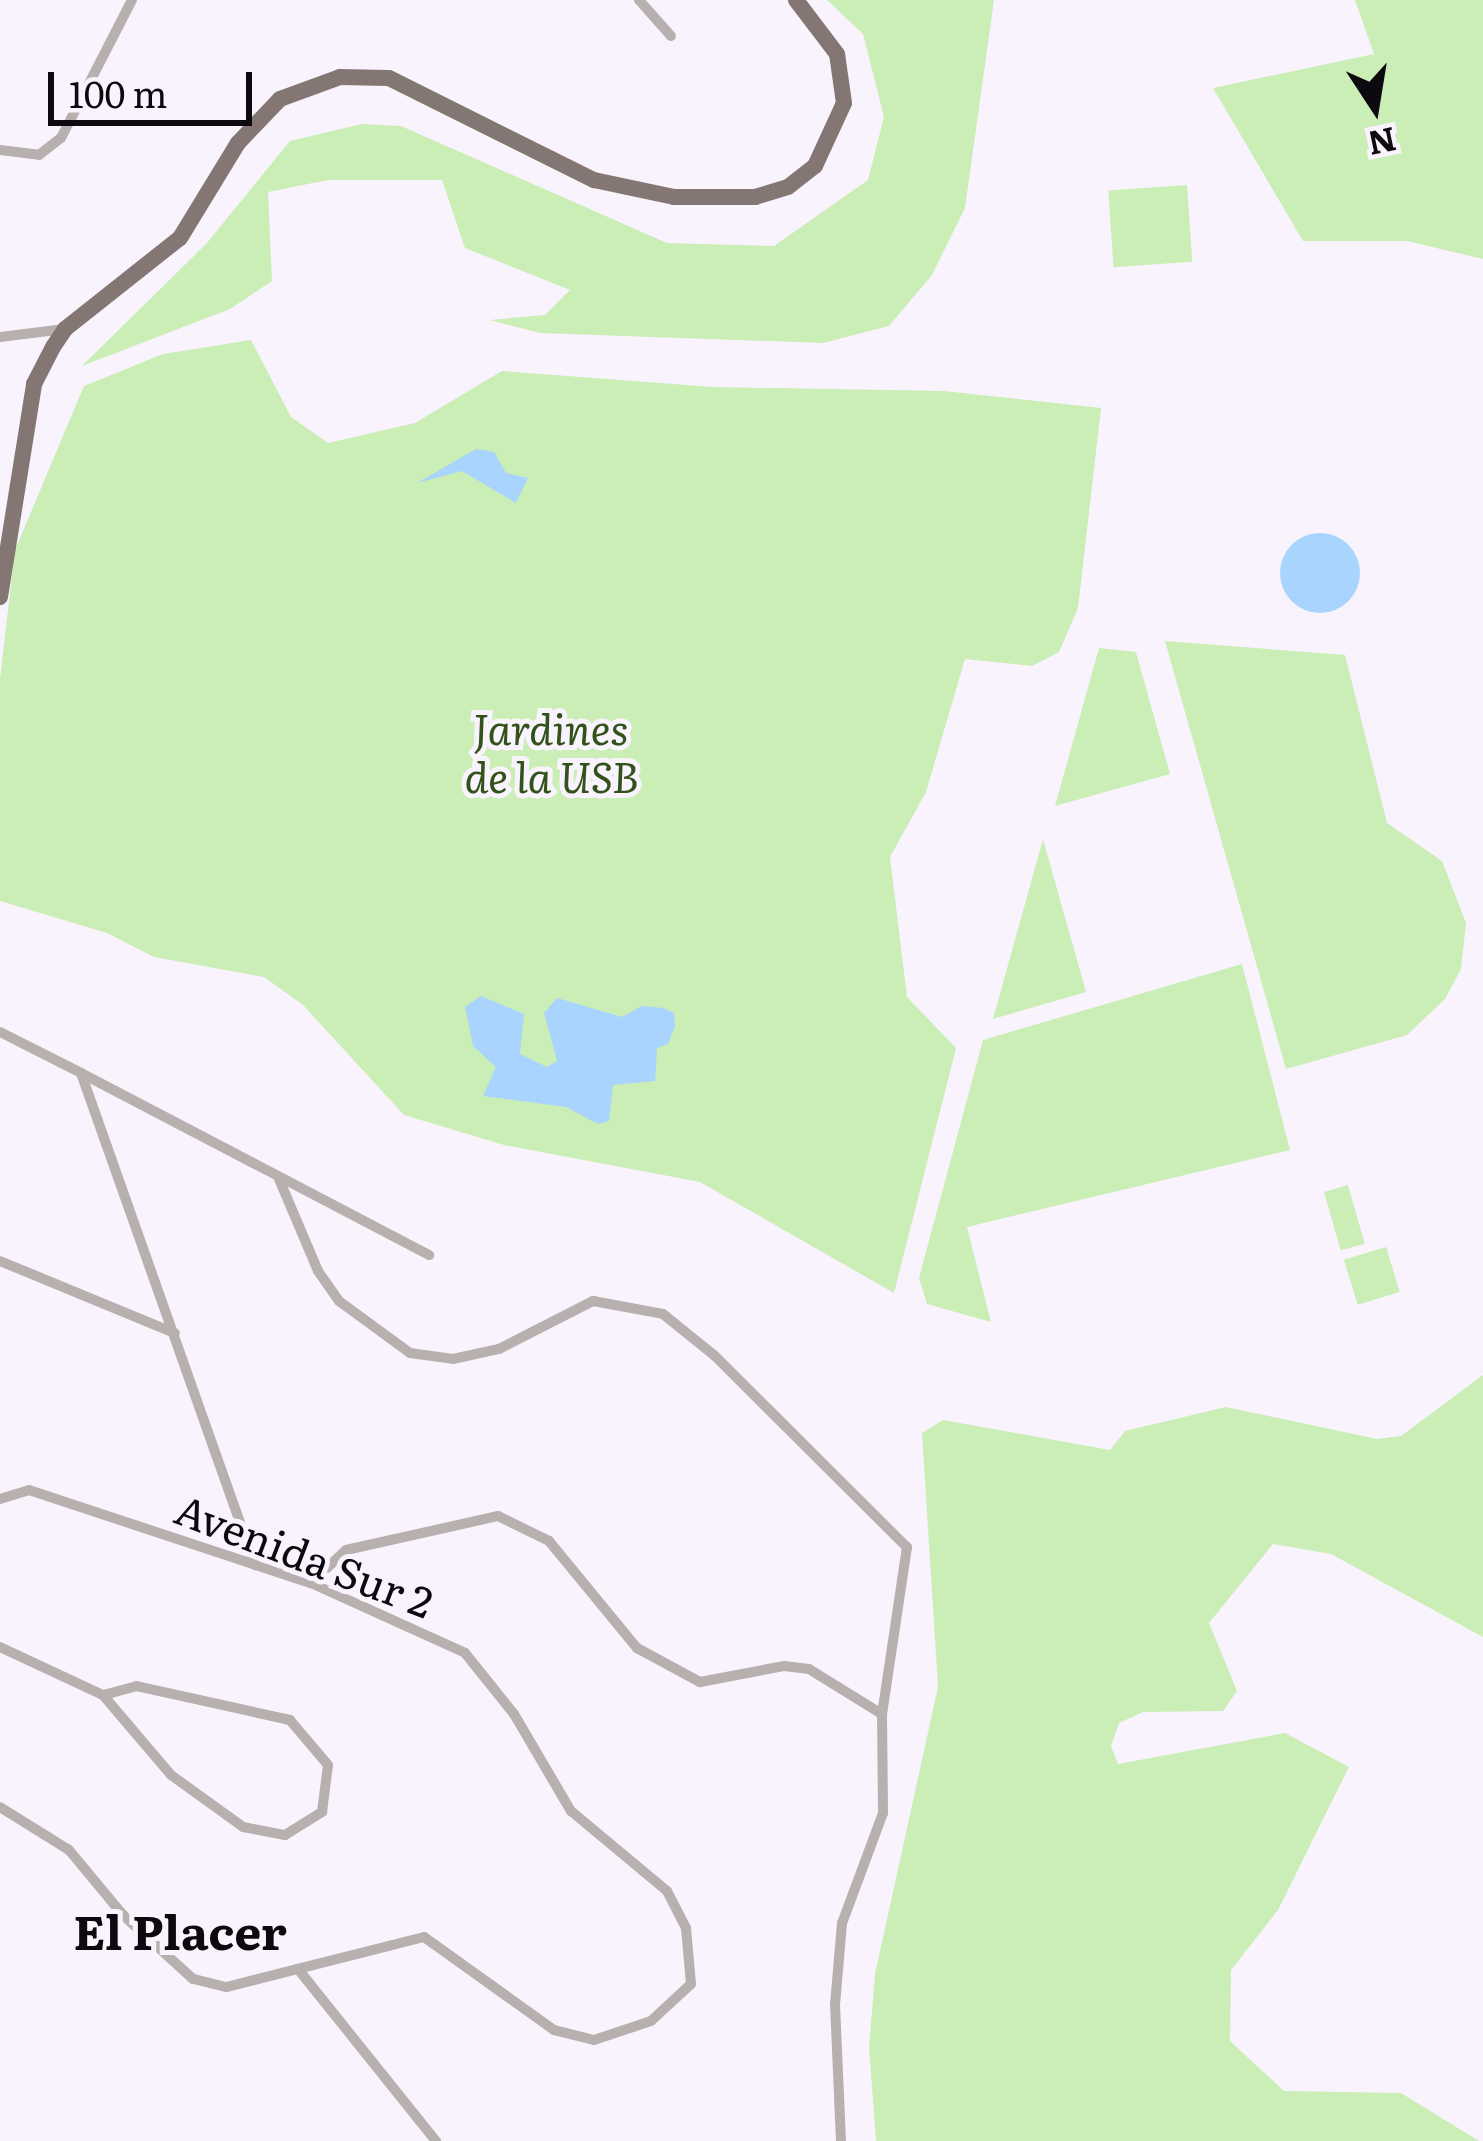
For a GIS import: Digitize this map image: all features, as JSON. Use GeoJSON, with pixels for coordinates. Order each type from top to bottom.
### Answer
{"type":"FeatureCollection","features":[{"type":"Feature","properties":{"kind":"main road"},"geometry":{"type":"LineString","coordinates":[[0,597],[34,384],[65,328],[180,238],[257,118],[292,93],[340,77],[407,84],[549,159],[638,192],[739,200],[788,187],[825,155],[844,103],[837,54],[796,0]]}},
{"type":"Feature","properties":{"kind":"street"},"geometry":{"type":"LineString","coordinates":[[0,150],[39,155],[61,137],[132,0]]}},
{"type":"Feature","properties":{"kind":"street"},"geometry":{"type":"LineString","coordinates":[[639,0],[671,36]]}},
{"type":"Feature","properties":{"kind":"street"},"geometry":{"type":"LineString","coordinates":[[0,337],[65,328]]}},
{"type":"Feature","properties":{"kind":"street"},"geometry":{"type":"LineString","coordinates":[[0,1032],[429,1255]]}},
{"type":"Feature","properties":{"kind":"street"},"geometry":{"type":"LineString","coordinates":[[81,1073],[255,1564]]}},
{"type":"Feature","properties":{"kind":"street"},"geometry":{"type":"LineString","coordinates":[[279,1179],[339,1301],[410,1353],[453,1359],[499,1349],[592,1301],[663,1314],[715,1356],[908,1546],[881,1714],[883,1814],[842,1922],[835,2004],[842,2141]]}},
{"type":"Feature","properties":{"kind":"street"},"geometry":{"type":"LineString","coordinates":[[0,1261],[176,1333]]}},
{"type":"Feature","properties":{"kind":"street","name":"Avenida Sur 2"},"geometry":{"type":"LineString","coordinates":[[0,1499],[29,1490],[255,1564],[311,1583],[465,1653],[514,1714],[571,1811],[668,1891],[686,1928],[691,1984],[651,2021],[594,2040],[554,2030],[424,1937],[298,1969]]}},
{"type":"Feature","properties":{"kind":"street"},"geometry":{"type":"LineString","coordinates":[[311,1583],[346,1550],[498,1516],[549,1541],[637,1648],[700,1682],[784,1666],[809,1669],[881,1714]]}},
{"type":"Feature","properties":{"kind":"street"},"geometry":{"type":"LineString","coordinates":[[0,1647],[104,1695],[171,1774],[243,1827],[285,1834],[322,1812],[328,1766],[290,1720],[137,1686],[104,1695]]}},
{"type":"Feature","properties":{"kind":"street"},"geometry":{"type":"LineString","coordinates":[[0,1807],[69,1850],[193,1979],[226,1987],[298,1969],[436,2141]]}},
{"type":"Feature","properties":{"kind":"green space"},"geometry":{"type":"Polygon","coordinates":[[[827,0],[994,0],[965,208],[932,275],[889,326],[823,343],[540,333],[490,320],[545,315],[570,290],[465,248],[442,180],[328,180],[268,192],[272,281],[230,309],[82,366],[207,243],[290,141],[362,124],[401,126],[667,243],[774,246],[868,180],[884,117],[863,34],[827,0]]]}},
{"type":"Feature","properties":{"kind":"green space"},"geometry":{"type":"Polygon","coordinates":[[[1355,0],[1483,0],[1483,259],[1407,241],[1303,241],[1213,88],[1374,54],[1355,0]]]}},
{"type":"Feature","properties":{"kind":"green space"},"geometry":{"type":"Polygon","coordinates":[[[1187,185],[1192,262],[1114,267],[1108,191],[1187,185]]]}},
{"type":"Feature","properties":{"kind":"green space","name":"Jardines de la USB"},"geometry":{"type":"Polygon","coordinates":[[[251,340],[291,417],[328,443],[415,423],[502,371],[713,387],[944,391],[1101,408],[1078,608],[1059,652],[1032,666],[965,659],[926,792],[890,857],[907,997],[956,1048],[894,1293],[700,1182],[504,1145],[404,1115],[303,1005],[264,977],[154,957],[107,933],[0,901],[0,679],[15,550],[84,386],[163,354],[251,340]]]}},
{"type":"Feature","properties":{"kind":"green space"},"geometry":{"type":"Polygon","coordinates":[[[1165,641],[1345,655],[1387,823],[1442,861],[1466,923],[1461,969],[1445,999],[1407,1035],[1286,1069],[1165,641]]]}},
{"type":"Feature","properties":{"kind":"green space"},"geometry":{"type":"Polygon","coordinates":[[[1099,648],[1136,652],[1170,774],[1055,806],[1099,648]]]}},
{"type":"Feature","properties":{"kind":"green space"},"geometry":{"type":"Polygon","coordinates":[[[1043,839],[1086,992],[993,1019],[1043,839]]]}},
{"type":"Feature","properties":{"kind":"green space"},"geometry":{"type":"Polygon","coordinates":[[[1242,964],[1290,1150],[967,1227],[991,1322],[927,1304],[919,1278],[983,1040],[1242,964]]]}},
{"type":"Feature","properties":{"kind":"green space"},"geometry":{"type":"Polygon","coordinates":[[[1348,1185],[1365,1244],[1341,1251],[1324,1192],[1348,1185]]]}},
{"type":"Feature","properties":{"kind":"green space"},"geometry":{"type":"Polygon","coordinates":[[[1386,1247],[1400,1292],[1358,1305],[1344,1260],[1386,1247]]]}},
{"type":"Feature","properties":{"kind":"green space"},"geometry":{"type":"Polygon","coordinates":[[[1483,1375],[1483,1637],[1331,1554],[1273,1544],[1209,1623],[1237,1691],[1223,1711],[1143,1712],[1119,1723],[1111,1746],[1118,1764],[1285,1733],[1349,1767],[1278,1910],[1231,1970],[1230,2041],[1284,2091],[1401,2093],[1479,2141],[876,2141],[869,2047],[875,1974],[938,1687],[922,1433],[943,1420],[1110,1450],[1125,1431],[1226,1407],[1377,1439],[1401,1436],[1483,1375]]]}},
{"type":"Feature","properties":{"kind":"water"},"geometry":{"type":"Polygon","coordinates":[[[476,449],[494,452],[506,473],[528,478],[516,503],[462,471],[417,483],[476,449]]]}},
{"type":"Feature","properties":{"kind":"water"},"geometry":{"type":"Polygon","coordinates":[[[1320,533],[1349,544],[1360,573],[1349,602],[1320,613],[1291,602],[1280,573],[1291,544],[1320,533]]]}},
{"type":"Feature","properties":{"kind":"water"},"geometry":{"type":"Polygon","coordinates":[[[481,996],[524,1014],[520,1054],[547,1067],[557,1061],[544,1013],[557,998],[622,1017],[642,1006],[663,1008],[674,1013],[675,1026],[668,1044],[657,1048],[655,1081],[613,1085],[609,1121],[598,1124],[566,1107],[483,1096],[496,1067],[473,1046],[465,1007],[481,996]]]}},
{"type":"Feature","properties":{"kind":"district","name":"El Placer"},"geometry":{"type":"Point","coordinates":[180,1930]}}]}
